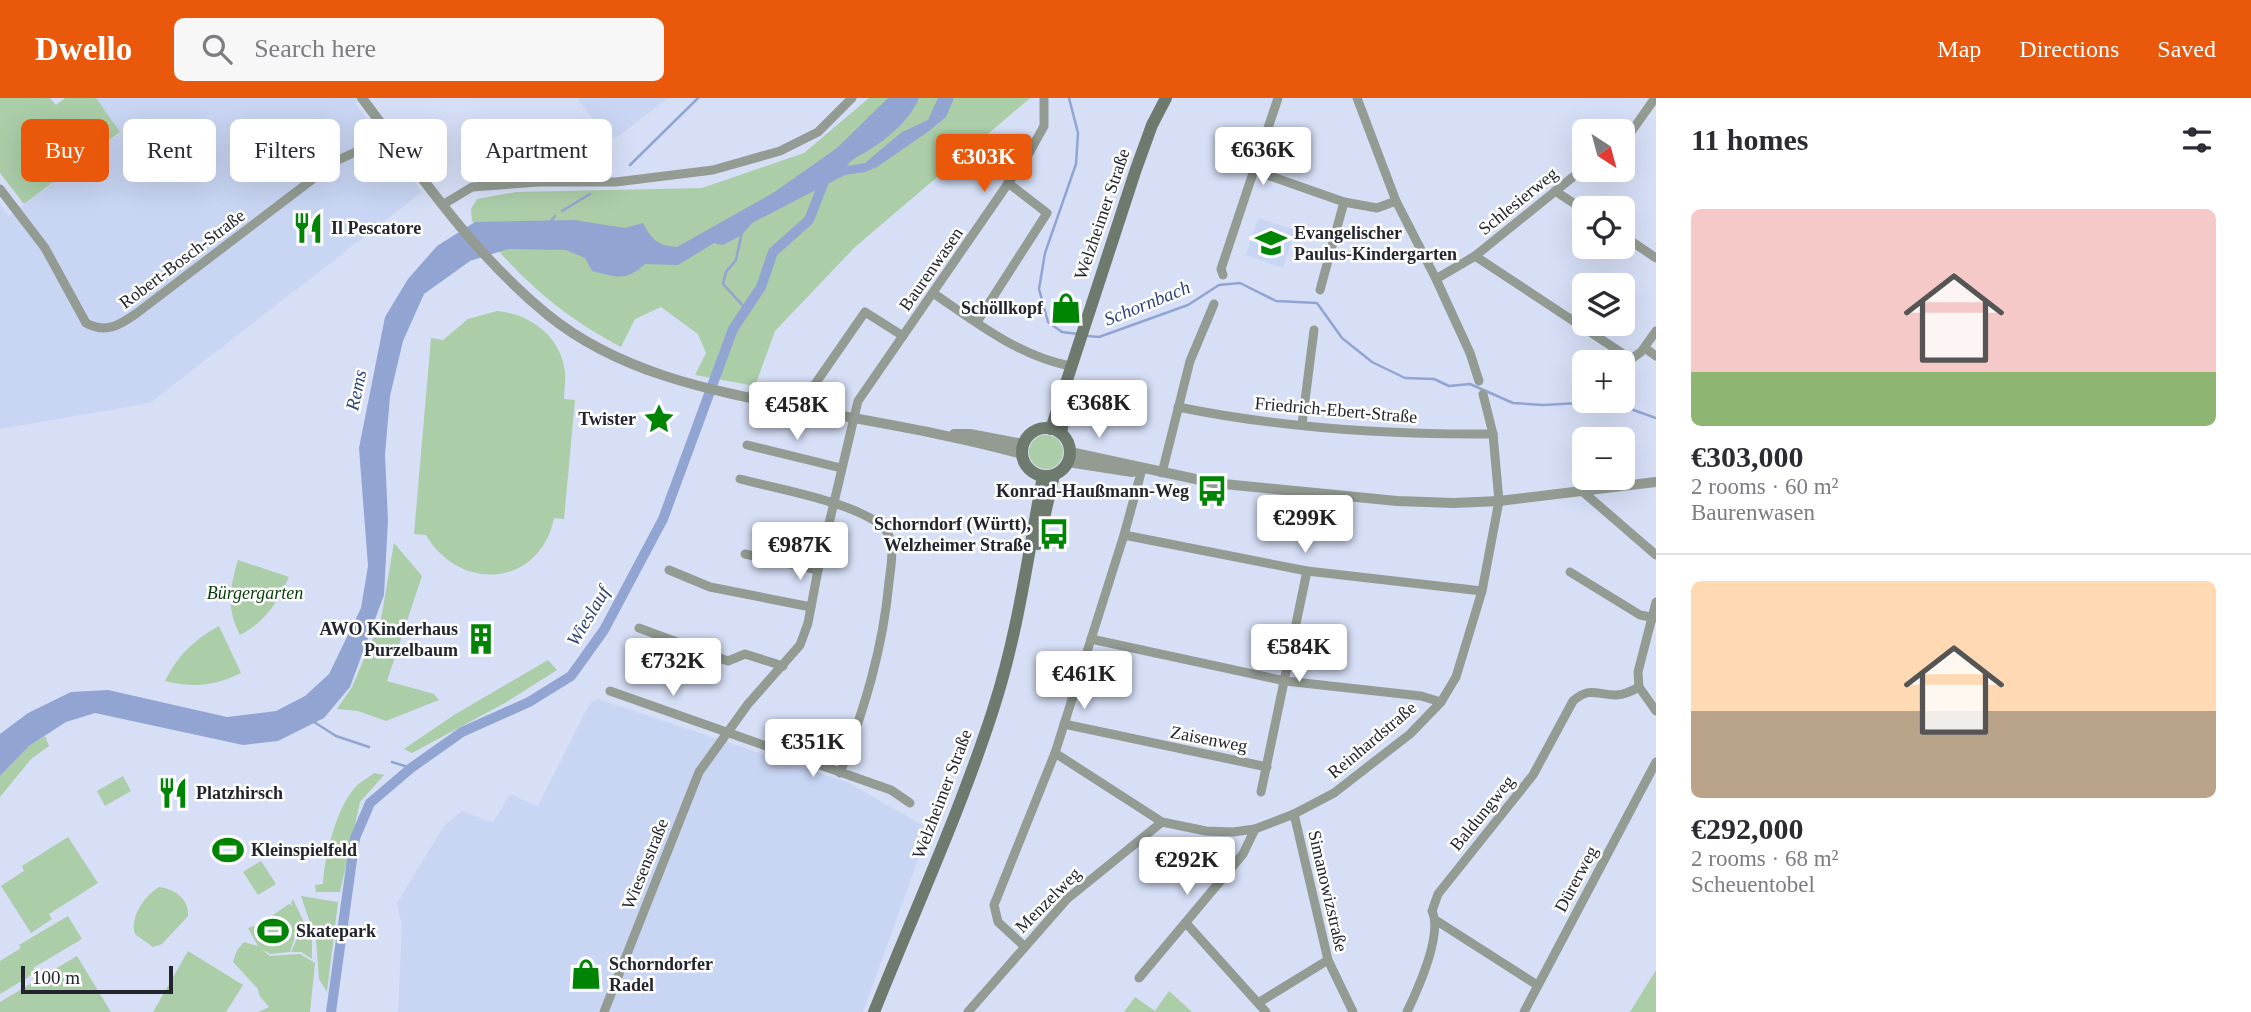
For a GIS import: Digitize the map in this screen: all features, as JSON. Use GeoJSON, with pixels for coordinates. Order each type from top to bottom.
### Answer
{"type":"FeatureCollection","features":[{"type":"Feature","properties":{"kind":"main road","name":"Welzheimer Straße"},"geometry":{"type":"LineString","coordinates":[[1056,431],[1070,366],[1082,327],[1144,147],[1166,98]]}},
{"type":"Feature","properties":{"kind":"main road","name":"Welzheimer Straße"},"geometry":{"type":"LineString","coordinates":[[1056,431],[1077,344]]}},
{"type":"Feature","properties":{"kind":"main road"},"geometry":{"type":"LineString","coordinates":[[1037,430],[1056,431],[1066,438],[1069,457],[1049,475],[1029,468],[1023,449],[1037,430]]}},
{"type":"Feature","properties":{"kind":"main road","name":"Welzheimer Straße"},"geometry":{"type":"LineString","coordinates":[[874,1012],[993,710],[1049,475]]}},
{"type":"Feature","properties":{"kind":"street"},"geometry":{"type":"LineString","coordinates":[[362,98],[378,119]]}},
{"type":"Feature","properties":{"kind":"street"},"geometry":{"type":"LineString","coordinates":[[444,204],[472,187],[539,181],[616,182],[713,170],[780,151],[818,132],[851,98]]}},
{"type":"Feature","properties":{"kind":"street","name":"Baurenwasen"},"geometry":{"type":"LineString","coordinates":[[853,419],[858,401],[1008,183],[1044,126],[1044,98]]}},
{"type":"Feature","properties":{"kind":"street"},"geometry":{"type":"LineString","coordinates":[[1223,275],[1221,269],[1278,98]]}},
{"type":"Feature","properties":{"kind":"street"},"geometry":{"type":"LineString","coordinates":[[1357,98],[1396,201],[1436,279],[1470,353],[1479,381]]}},
{"type":"Feature","properties":{"kind":"street"},"geometry":{"type":"LineString","coordinates":[[1635,126],[1655,98]]}},
{"type":"Feature","properties":{"kind":"street","name":"Robert-Bosch-Straße"},"geometry":{"type":"LineString","coordinates":[[0,189],[45,248],[86,323],[97,329],[110,328],[137,313],[338,160],[354,153]]}},
{"type":"Feature","properties":{"kind":"street"},"geometry":{"type":"LineString","coordinates":[[1253,170],[1343,202],[1377,208],[1396,201]]}},
{"type":"Feature","properties":{"kind":"street","name":"Schlesierweg"},"geometry":{"type":"LineString","coordinates":[[1436,279],[1475,256],[1572,178]]}},
{"type":"Feature","properties":{"kind":"street"},"geometry":{"type":"LineString","coordinates":[[427,182],[493,265],[550,317],[588,342],[642,369],[727,394],[939,434],[971,435],[1023,449]]}},
{"type":"Feature","properties":{"kind":"street"},"geometry":{"type":"LineString","coordinates":[[977,322],[1005,275],[1048,213],[1008,183]]}},
{"type":"Feature","properties":{"kind":"street"},"geometry":{"type":"LineString","coordinates":[[1555,191],[1572,202]]}},
{"type":"Feature","properties":{"kind":"street"},"geometry":{"type":"LineString","coordinates":[[1320,290],[1343,202]]}},
{"type":"Feature","properties":{"kind":"street"},"geometry":{"type":"LineString","coordinates":[[1635,244],[1656,258]]}},
{"type":"Feature","properties":{"kind":"street"},"geometry":{"type":"LineString","coordinates":[[1475,256],[1631,359],[1645,348],[1656,331]]}},
{"type":"Feature","properties":{"kind":"street"},"geometry":{"type":"LineString","coordinates":[[933,293],[1011,345],[1041,360],[1070,366]]}},
{"type":"Feature","properties":{"kind":"street"},"geometry":{"type":"LineString","coordinates":[[1162,473],[1190,361],[1213,304]]}},
{"type":"Feature","properties":{"kind":"street"},"geometry":{"type":"LineString","coordinates":[[806,409],[813,387],[865,312],[903,336]]}},
{"type":"Feature","properties":{"kind":"street"},"geometry":{"type":"LineString","coordinates":[[1302,424],[1314,330]]}},
{"type":"Feature","properties":{"kind":"street"},"geometry":{"type":"LineString","coordinates":[[1645,348],[1656,356]]}},
{"type":"Feature","properties":{"kind":"street","name":"Reinhardstraße"},"geometry":{"type":"LineString","coordinates":[[1055,753],[1162,822],[1206,831],[1233,832],[1255,829],[1294,814],[1334,793],[1410,734],[1441,702],[1456,677],[1482,592],[1499,501],[1493,434],[1483,394]]}},
{"type":"Feature","properties":{"kind":"street","name":"Friedrich-Ebert-Straße"},"geometry":{"type":"LineString","coordinates":[[1178,407],[1254,420],[1389,432],[1493,434]]}},
{"type":"Feature","properties":{"kind":"street","name":"Wiesenstraße"},"geometry":{"type":"LineString","coordinates":[[604,1012],[699,772],[748,704],[800,645],[853,419]]}},
{"type":"Feature","properties":{"kind":"street"},"geometry":{"type":"LineString","coordinates":[[747,445],[841,468]]}},
{"type":"Feature","properties":{"kind":"street"},"geometry":{"type":"LineString","coordinates":[[1069,457],[1132,472],[1142,469],[1214,482],[1397,501],[1499,501],[1656,482]]}},
{"type":"Feature","properties":{"kind":"street"},"geometry":{"type":"LineString","coordinates":[[1024,946],[998,922],[994,905],[1055,753],[1124,535],[1142,469]]}},
{"type":"Feature","properties":{"kind":"street"},"geometry":{"type":"LineString","coordinates":[[740,479],[870,518],[885,528],[892,547],[881,644],[871,686],[840,773]]}},
{"type":"Feature","properties":{"kind":"street"},"geometry":{"type":"LineString","coordinates":[[1582,491],[1656,555]]}},
{"type":"Feature","properties":{"kind":"street"},"geometry":{"type":"LineString","coordinates":[[1124,535],[1307,571],[1482,592]]}},
{"type":"Feature","properties":{"kind":"street"},"geometry":{"type":"LineString","coordinates":[[745,554],[818,570]]}},
{"type":"Feature","properties":{"kind":"street"},"geometry":{"type":"LineString","coordinates":[[669,570],[710,587],[811,607]]}},
{"type":"Feature","properties":{"kind":"street","name":"Zaisenweg"},"geometry":{"type":"LineString","coordinates":[[1261,792],[1307,571]]}},
{"type":"Feature","properties":{"kind":"street"},"geometry":{"type":"LineString","coordinates":[[1570,572],[1640,615],[1654,618]]}},
{"type":"Feature","properties":{"kind":"street"},"geometry":{"type":"LineString","coordinates":[[1656,602],[1638,672],[1639,687],[1656,711]]}},
{"type":"Feature","properties":{"kind":"street"},"geometry":{"type":"LineString","coordinates":[[639,628],[728,660],[746,654],[783,666]]}},
{"type":"Feature","properties":{"kind":"street"},"geometry":{"type":"LineString","coordinates":[[1091,639],[1189,663],[1285,681],[1421,696],[1441,702]]}},
{"type":"Feature","properties":{"kind":"street","name":"Baldungweg"},"geometry":{"type":"LineString","coordinates":[[1407,1012],[1427,965],[1437,921],[1432,911],[1438,894],[1533,775],[1573,701],[1581,694],[1594,691],[1616,695],[1639,687]]}},
{"type":"Feature","properties":{"kind":"street"},"geometry":{"type":"LineString","coordinates":[[610,691],[891,790],[910,803]]}},
{"type":"Feature","properties":{"kind":"street","name":"Zaisenweg"},"geometry":{"type":"LineString","coordinates":[[1064,724],[1267,766]]}},
{"type":"Feature","properties":{"kind":"street","name":"Dürerweg"},"geometry":{"type":"LineString","coordinates":[[1524,1012],[1656,762]]}},
{"type":"Feature","properties":{"kind":"street","name":"Simanowizstraße"},"geometry":{"type":"LineString","coordinates":[[1294,814],[1328,960],[1352,1011]]}},
{"type":"Feature","properties":{"kind":"street","name":"Menzelweg"},"geometry":{"type":"LineString","coordinates":[[968,1012],[1067,899],[1162,822]]}},
{"type":"Feature","properties":{"kind":"street"},"geometry":{"type":"LineString","coordinates":[[1139,978],[1242,854],[1255,829]]}},
{"type":"Feature","properties":{"kind":"street"},"geometry":{"type":"LineString","coordinates":[[1437,921],[1537,985]]}},
{"type":"Feature","properties":{"kind":"street"},"geometry":{"type":"LineString","coordinates":[[1186,923],[1266,1012]]}},
{"type":"Feature","properties":{"kind":"street"},"geometry":{"type":"LineString","coordinates":[[1258,1003],[1328,960]]}},
{"type":"Feature","properties":{"kind":"shaded area"},"geometry":{"type":"Polygon","coordinates":[[[96,98],[362,98],[355,103],[367,119],[354,119],[354,182],[414,182],[422,192],[150,403],[0,429],[0,205],[9,216],[54,182],[109,182],[109,141],[120,133],[96,98]]]}},
{"type":"Feature","properties":{"kind":"shaded area"},"geometry":{"type":"Polygon","coordinates":[[[577,98],[668,98],[619,136],[612,138],[612,119],[593,119],[577,98]]]}},
{"type":"Feature","properties":{"kind":"shaded area"},"geometry":{"type":"Polygon","coordinates":[[[888,98],[919,98],[898,128],[847,166],[865,163],[902,132],[928,120],[938,98],[954,98],[946,117],[877,167],[845,175],[752,223],[742,235],[723,245],[714,243],[678,265],[645,264],[632,274],[620,277],[592,271],[585,258],[566,250],[508,249],[470,261],[424,294],[403,341],[390,396],[385,455],[388,520],[384,595],[350,687],[324,718],[278,741],[243,745],[95,713],[66,722],[29,746],[0,776],[0,734],[28,713],[71,692],[108,690],[227,717],[276,711],[305,696],[329,674],[361,608],[368,566],[359,448],[385,317],[408,279],[437,246],[475,222],[574,220],[625,228],[643,223],[656,241],[677,247],[773,193],[837,148],[888,98]]]}},
{"type":"Feature","properties":{"kind":"shaded area","name":"Evangelischer Paulus-Kindergarten"},"geometry":{"type":"Polygon","coordinates":[[[1258,218],[1295,230],[1283,268],[1246,255],[1258,218]]]}},
{"type":"Feature","properties":{"kind":"shaded area"},"geometry":{"type":"Polygon","coordinates":[[[598,699],[849,783],[929,829],[863,1012],[398,1012],[402,926],[397,903],[444,826],[462,811],[493,823],[510,794],[538,806],[590,703],[598,699]]]}},
{"type":"Feature","properties":{"kind":"green space"},"geometry":{"type":"Polygon","coordinates":[[[0,98],[50,98],[56,105],[65,98],[96,98],[120,132],[109,140],[109,119],[21,119],[21,182],[53,182],[24,204],[0,173],[0,98]]]}},
{"type":"Feature","properties":{"kind":"green space"},"geometry":{"type":"Polygon","coordinates":[[[869,98],[1030,98],[855,247],[775,331],[755,386],[695,375],[706,353],[698,334],[661,307],[635,319],[621,347],[597,334],[540,292],[472,221],[471,209],[477,199],[516,192],[702,188],[804,153],[869,98]]]}},
{"type":"Feature","properties":{"kind":"green space"},"geometry":{"type":"Polygon","coordinates":[[[497,311],[532,322],[550,338],[562,359],[565,375],[564,399],[575,400],[564,519],[554,518],[546,541],[533,558],[516,569],[498,574],[478,573],[458,567],[441,554],[426,535],[414,534],[431,338],[443,340],[468,319],[497,311]]]}},
{"type":"Feature","properties":{"kind":"green space"},"geometry":{"type":"Polygon","coordinates":[[[1046,435],[1058,440],[1063,452],[1058,464],[1046,469],[1034,464],[1029,452],[1034,440],[1046,435]]]}},
{"type":"Feature","properties":{"kind":"green space"},"geometry":{"type":"Polygon","coordinates":[[[394,543],[422,576],[387,681],[434,694],[439,700],[386,721],[358,711],[337,709],[352,687],[381,619],[394,543]]]}},
{"type":"Feature","properties":{"kind":"green space","name":"Bürgergarten"},"geometry":{"type":"Polygon","coordinates":[[[238,560],[289,577],[270,610],[257,624],[240,635],[231,607],[233,579],[238,560]]]}},
{"type":"Feature","properties":{"kind":"green space","name":"Bürgergarten"},"geometry":{"type":"Polygon","coordinates":[[[219,626],[241,673],[222,681],[204,684],[185,685],[165,681],[175,663],[188,649],[219,626]]]}},
{"type":"Feature","properties":{"kind":"green space"},"geometry":{"type":"Polygon","coordinates":[[[548,660],[557,670],[505,703],[412,753],[404,749],[454,715],[548,660]]]}},
{"type":"Feature","properties":{"kind":"green space"},"geometry":{"type":"Polygon","coordinates":[[[45,736],[49,746],[31,759],[0,797],[0,776],[29,746],[45,736]]]}},
{"type":"Feature","properties":{"kind":"green space"},"geometry":{"type":"Polygon","coordinates":[[[374,773],[384,775],[360,802],[340,892],[316,892],[315,885],[323,884],[328,849],[341,810],[355,787],[374,773]]]}},
{"type":"Feature","properties":{"kind":"green space"},"geometry":{"type":"Polygon","coordinates":[[[123,776],[131,791],[105,806],[97,791],[123,776]]]}},
{"type":"Feature","properties":{"kind":"green space"},"geometry":{"type":"Polygon","coordinates":[[[68,837],[98,883],[49,914],[52,919],[31,933],[1,886],[24,871],[22,866],[68,837]]]}},
{"type":"Feature","properties":{"kind":"green space"},"geometry":{"type":"Polygon","coordinates":[[[261,861],[276,884],[258,895],[243,872],[261,861]]]}},
{"type":"Feature","properties":{"kind":"green space"},"geometry":{"type":"Polygon","coordinates":[[[159,887],[180,896],[188,910],[188,916],[162,944],[153,947],[135,934],[134,921],[148,895],[159,887]]]}},
{"type":"Feature","properties":{"kind":"green space"},"geometry":{"type":"Polygon","coordinates":[[[301,896],[338,902],[327,992],[319,979],[316,940],[301,896]]]}},
{"type":"Feature","properties":{"kind":"green space"},"geometry":{"type":"Polygon","coordinates":[[[293,899],[312,939],[312,959],[301,952],[291,952],[298,936],[297,930],[290,952],[270,954],[261,949],[270,956],[300,954],[315,963],[310,1012],[258,1012],[269,1007],[259,995],[258,989],[233,962],[237,950],[244,942],[258,946],[248,928],[260,924],[289,904],[293,906],[293,899]]]}},
{"type":"Feature","properties":{"kind":"green space"},"geometry":{"type":"Polygon","coordinates":[[[68,916],[82,939],[33,968],[35,973],[0,994],[0,961],[21,948],[19,945],[68,916]]]}},
{"type":"Feature","properties":{"kind":"green space"},"geometry":{"type":"Polygon","coordinates":[[[188,951],[243,985],[226,1012],[153,1012],[188,951]]]}},
{"type":"Feature","properties":{"kind":"green space"},"geometry":{"type":"Polygon","coordinates":[[[77,956],[111,1012],[0,1012],[0,1002],[77,956]]]}},
{"type":"Feature","properties":{"kind":"green space"},"geometry":{"type":"Polygon","coordinates":[[[1656,970],[1656,1012],[1630,1012],[1656,970]]]}},
{"type":"Feature","properties":{"kind":"green space"},"geometry":{"type":"Polygon","coordinates":[[[1169,991],[1192,1012],[1124,1012],[1135,997],[1155,1011],[1169,991]]]}},
{"type":"Feature","properties":{"kind":"waterway"},"geometry":{"type":"LineString","coordinates":[[630,165],[698,98]]}},
{"type":"Feature","properties":{"kind":"waterway","name":"Schornbach"},"geometry":{"type":"LineString","coordinates":[[1069,98],[1078,133],[1076,164],[1045,253],[1039,289],[1048,322],[1062,332],[1078,334]]}},
{"type":"Feature","properties":{"kind":"waterway","name":"Wieslauf"},"geometry":{"type":"LineString","coordinates":[[331,1012],[355,838],[370,803],[411,768],[462,732],[529,702],[571,676],[604,630],[663,519],[733,329],[761,287],[773,252],[809,220],[827,174]]}},
{"type":"Feature","properties":{"kind":"waterway"},"geometry":{"type":"LineString","coordinates":[[562,211],[590,194]]}},
{"type":"Feature","properties":{"kind":"waterway"},"geometry":{"type":"LineString","coordinates":[[550,222],[555,216]]}},
{"type":"Feature","properties":{"kind":"waterway"},"geometry":{"type":"LineString","coordinates":[[742,232],[736,260],[726,272],[723,284],[746,309]]}},
{"type":"Feature","properties":{"kind":"waterway","name":"Schornbach"},"geometry":{"type":"LineString","coordinates":[[1088,336],[1099,337],[1188,305],[1219,285],[1240,283],[1276,301],[1317,303],[1342,338],[1372,362],[1405,378],[1434,379],[1449,386],[1470,384],[1513,403],[1543,405],[1598,402],[1625,407],[1656,418]]}},
{"type":"Feature","properties":{"kind":"waterway"},"geometry":{"type":"LineString","coordinates":[[314,722],[336,736],[369,747]]}},
{"type":"Feature","properties":{"kind":"waterway"},"geometry":{"type":"LineString","coordinates":[[392,762],[411,768]]}},
{"type":"Feature","properties":{"kind":"place","name":"Il Pescatore"},"geometry":{"type":"Point","coordinates":[308,228]}},
{"type":"Feature","properties":{"kind":"place","name":"Evangelischer Paulus-Kindergarten"},"geometry":{"type":"Point","coordinates":[1271,243]}},
{"type":"Feature","properties":{"kind":"place","name":"Schöllkopf"},"geometry":{"type":"Point","coordinates":[1066,308]}},
{"type":"Feature","properties":{"kind":"place","name":"Twister"},"geometry":{"type":"Point","coordinates":[659,419]}},
{"type":"Feature","properties":{"kind":"place","name":"Konrad-Haußmann-Weg"},"geometry":{"type":"Point","coordinates":[1212,491]}},
{"type":"Feature","properties":{"kind":"place","name":"Schorndorf (Württ), Welzheimer Straße"},"geometry":{"type":"Point","coordinates":[1054,534]}},
{"type":"Feature","properties":{"kind":"place","name":"AWO Kinderhaus Purzelbaum"},"geometry":{"type":"Point","coordinates":[481,639]}},
{"type":"Feature","properties":{"kind":"place","name":"Platzhirsch"},"geometry":{"type":"Point","coordinates":[173,793]}},
{"type":"Feature","properties":{"kind":"place","name":"Kleinspielfeld"},"geometry":{"type":"Point","coordinates":[228,850]}},
{"type":"Feature","properties":{"kind":"place","name":"Skatepark"},"geometry":{"type":"Point","coordinates":[273,931]}},
{"type":"Feature","properties":{"kind":"place","name":"Schorndorfer Radel"},"geometry":{"type":"Point","coordinates":[586,974]}},
{"type":"Feature","properties":{"kind":"water label","name":"Rems"},"geometry":{"type":"Point","coordinates":[356,390]}}]}
